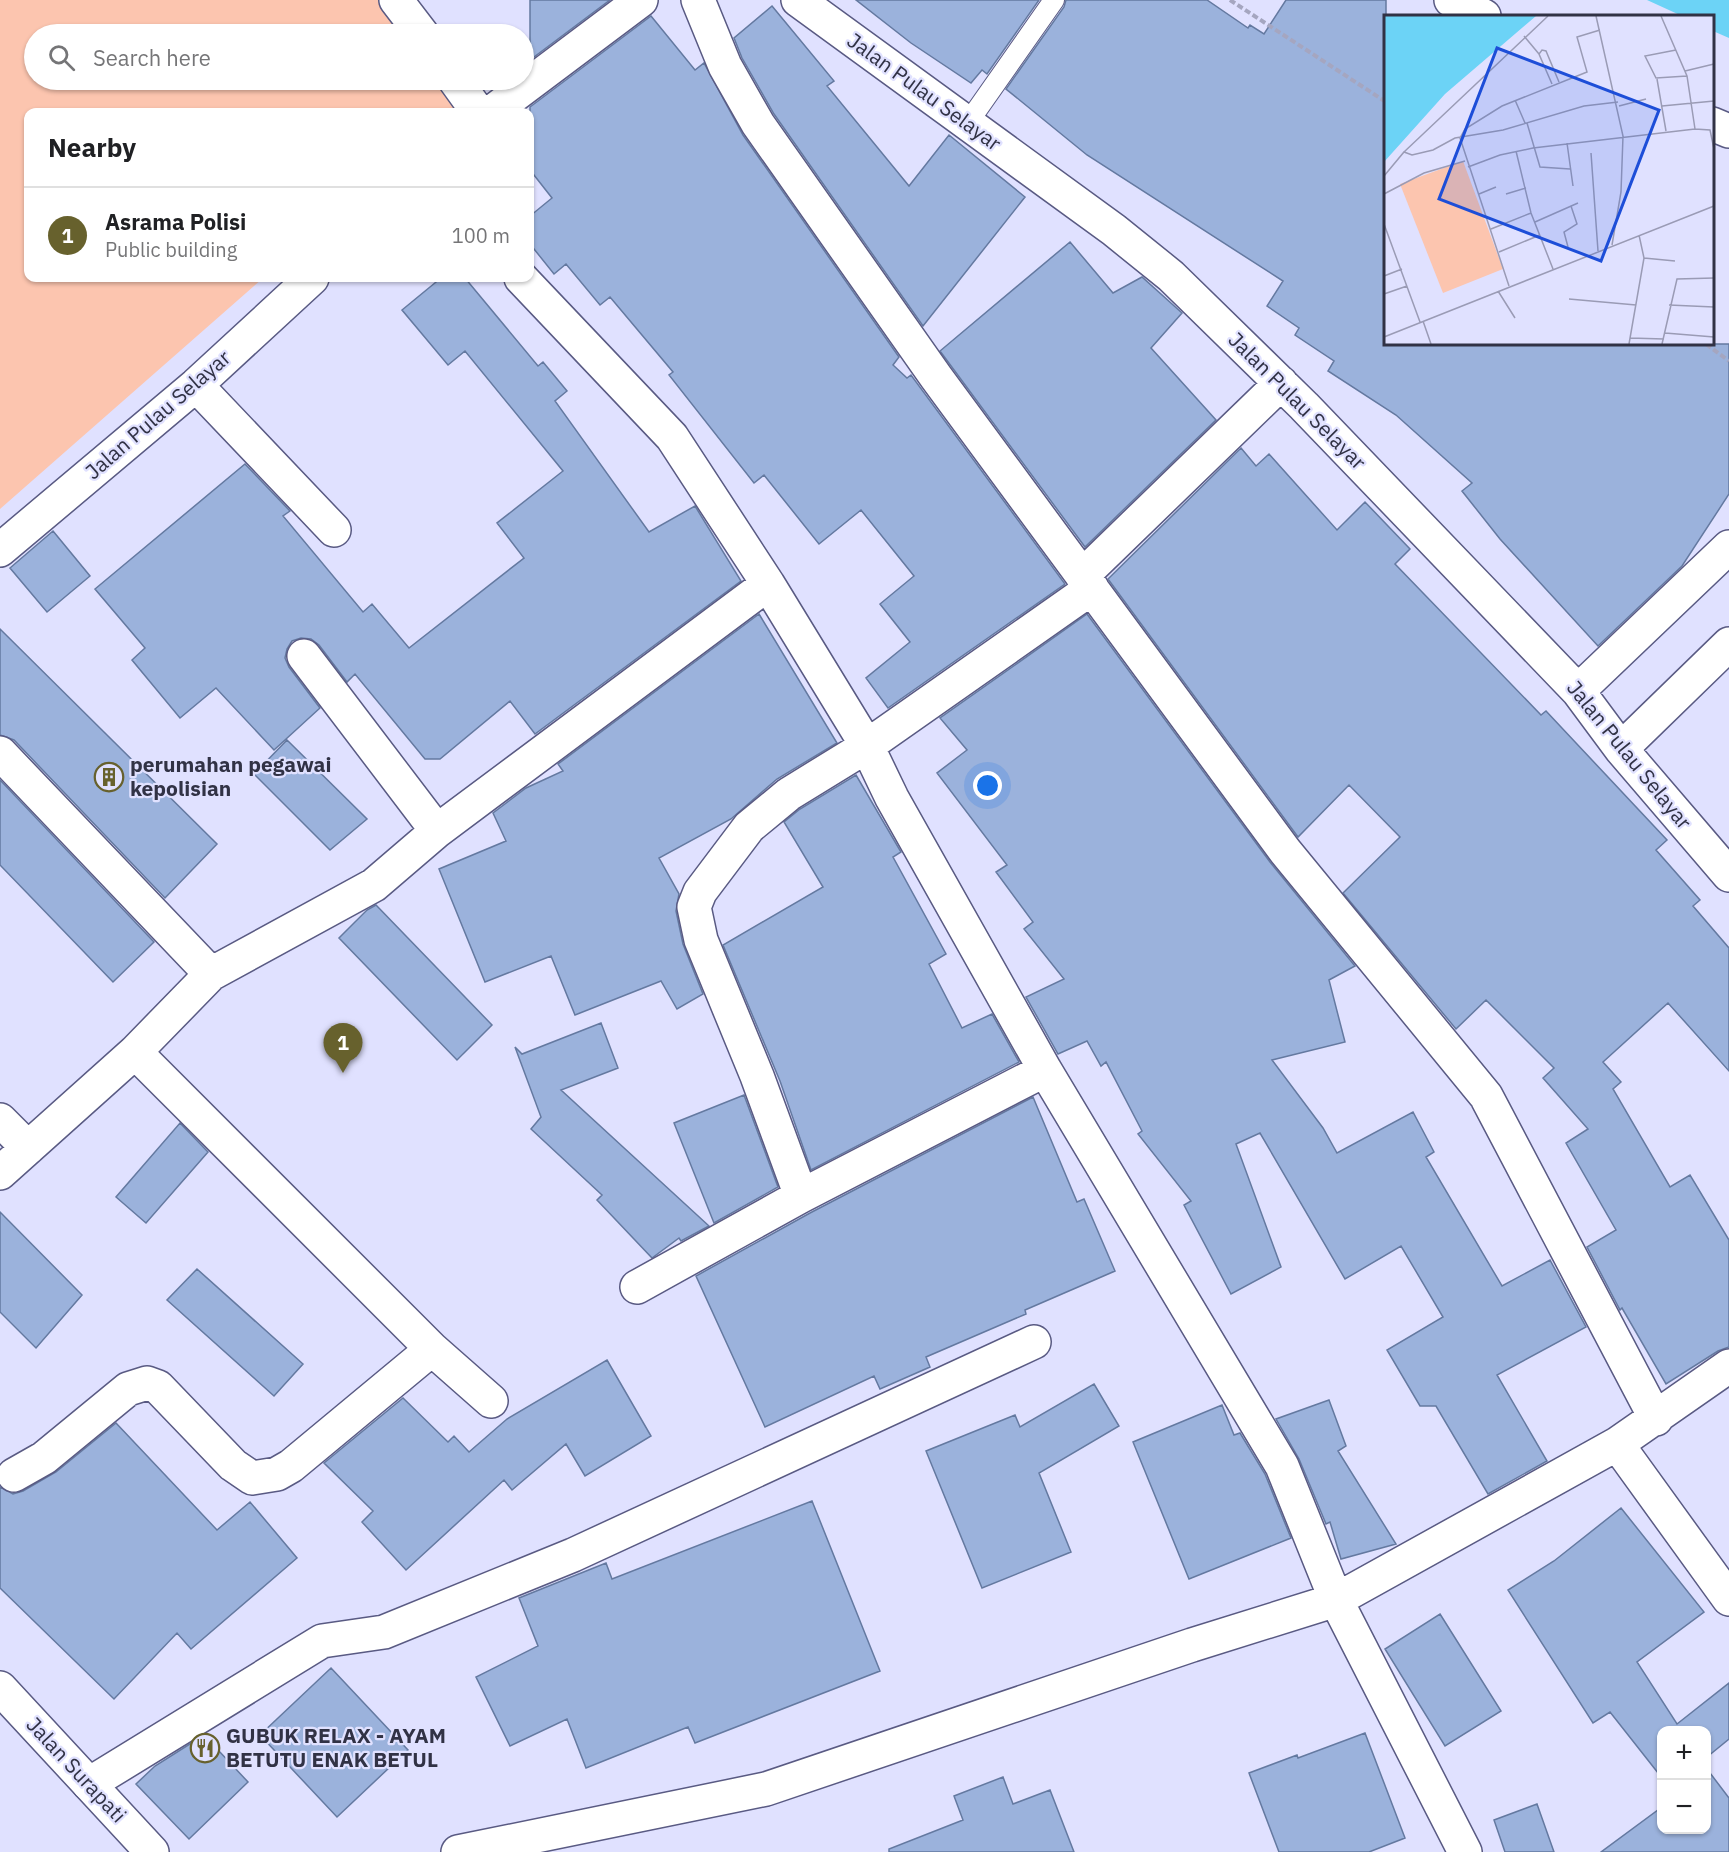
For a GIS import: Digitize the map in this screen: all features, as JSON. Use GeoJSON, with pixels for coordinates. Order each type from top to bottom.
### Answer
{"type":"FeatureCollection","features":[{"type":"Feature","properties":{"kind":"main road"},"geometry":{"type":"LineString","coordinates":[[396,0],[414,24]]}},
{"type":"Feature","properties":{"kind":"main road"},"geometry":{"type":"LineString","coordinates":[[534,80],[641,0]]}},
{"type":"Feature","properties":{"kind":"main road"},"geometry":{"type":"LineString","coordinates":[[698,0],[725,66],[758,124],[936,377],[1286,851],[1486,1096],[1656,1419]]}},
{"type":"Feature","properties":{"kind":"main road","name":"Jalan Pulau Selayar"},"geometry":{"type":"LineString","coordinates":[[798,0],[1114,230],[1171,276],[1281,383],[1578,691],[1621,749],[1729,875]]}},
{"type":"Feature","properties":{"kind":"main road"},"geometry":{"type":"LineString","coordinates":[[1451,0],[1482,15]]}},
{"type":"Feature","properties":{"kind":"main road"},"geometry":{"type":"LineString","coordinates":[[462,90],[475,108]]}},
{"type":"Feature","properties":{"kind":"main road"},"geometry":{"type":"LineString","coordinates":[[497,108],[521,90]]}},
{"type":"Feature","properties":{"kind":"main road"},"geometry":{"type":"LineString","coordinates":[[1714,124],[1729,131]]}},
{"type":"Feature","properties":{"kind":"main road","name":"Jalan Pulau Selayar"},"geometry":{"type":"LineString","coordinates":[[0,550],[196,385],[308,282]]}},
{"type":"Feature","properties":{"kind":"main road"},"geometry":{"type":"LineString","coordinates":[[525,282],[672,437],[768,584],[867,746],[892,798],[1045,1070],[1282,1466],[1336,1600],[1465,1852]]}},
{"type":"Feature","properties":{"kind":"main road"},"geometry":{"type":"LineString","coordinates":[[801,1196],[757,1076],[701,940],[694,907],[700,892],[749,827],[789,794],[867,746],[1087,582],[1281,383]]}},
{"type":"Feature","properties":{"kind":"main road"},"geometry":{"type":"LineString","coordinates":[[196,385],[334,530]]}},
{"type":"Feature","properties":{"kind":"main road"},"geometry":{"type":"LineString","coordinates":[[1578,691],[1729,547]]}},
{"type":"Feature","properties":{"kind":"main road"},"geometry":{"type":"LineString","coordinates":[[0,1173],[135,1052],[211,974],[374,885],[436,831],[768,584]]}},
{"type":"Feature","properties":{"kind":"main road"},"geometry":{"type":"LineString","coordinates":[[1621,749],[1729,644]]}},
{"type":"Feature","properties":{"kind":"main road"},"geometry":{"type":"LineString","coordinates":[[304,656],[436,831]]}},
{"type":"Feature","properties":{"kind":"main road"},"geometry":{"type":"LineString","coordinates":[[0,753],[211,974]]}},
{"type":"Feature","properties":{"kind":"main road"},"geometry":{"type":"LineString","coordinates":[[135,1052],[432,1349],[491,1401]]}},
{"type":"Feature","properties":{"kind":"main road"},"geometry":{"type":"LineString","coordinates":[[637,1287],[801,1196],[1045,1070]]}},
{"type":"Feature","properties":{"kind":"main road"},"geometry":{"type":"LineString","coordinates":[[0,1120],[28,1149]]}},
{"type":"Feature","properties":{"kind":"main road"},"geometry":{"type":"LineString","coordinates":[[89,1784],[322,1641],[384,1632],[573,1555],[1034,1342]]}},
{"type":"Feature","properties":{"kind":"main road"},"geometry":{"type":"LineString","coordinates":[[14,1474],[44,1458],[128,1389],[147,1383],[158,1387],[233,1464],[252,1478],[277,1474],[291,1466],[432,1349]]}},
{"type":"Feature","properties":{"kind":"main road"},"geometry":{"type":"LineString","coordinates":[[458,1852],[766,1789],[1192,1645],[1336,1600],[1617,1444],[1729,1366]]}},
{"type":"Feature","properties":{"kind":"main road"},"geometry":{"type":"LineString","coordinates":[[1617,1444],[1729,1599]]}},
{"type":"Feature","properties":{"kind":"main road","name":"Jalan Surapati"},"geometry":{"type":"LineString","coordinates":[[0,1688],[152,1852]]}},
{"type":"Feature","properties":{"kind":"lane"},"geometry":{"type":"LineString","coordinates":[[967,124],[1054,0]]}},
{"type":"Feature","properties":{"kind":"path"},"geometry":{"type":"LineString","coordinates":[[1230,0],[1384,101]]}},
{"type":"Feature","properties":{"kind":"path"},"geometry":{"type":"LineString","coordinates":[[1707,345],[1729,361]]}},
{"type":"Feature","properties":{"kind":"shaded area"},"geometry":{"type":"Polygon","coordinates":[[[0,0],[390,0],[409,24],[24,24],[24,90],[461,90],[467,97],[455,108],[24,108],[24,282],[258,282],[0,509],[0,0]]]}},
{"type":"Feature","properties":{"kind":"water"},"geometry":{"type":"Polygon","coordinates":[[[1647,0],[1729,0],[1729,38],[1714,31],[1714,15],[1680,15],[1647,0]]]}},
{"type":"Feature","properties":{"kind":"building"},"geometry":{"type":"Polygon","coordinates":[[[530,0],[610,0],[534,57],[534,24],[530,24],[530,0]]]}},
{"type":"Feature","properties":{"kind":"building"},"geometry":{"type":"Polygon","coordinates":[[[856,0],[1039,0],[987,74],[982,70],[971,83],[911,43],[856,0]]]}},
{"type":"Feature","properties":{"kind":"building"},"geometry":{"type":"Polygon","coordinates":[[[1066,0],[1207,0],[1248,28],[1250,25],[1264,34],[1286,0],[1386,0],[1386,15],[1384,15],[1384,345],[1729,344],[1729,494],[1682,566],[1598,646],[1500,539],[1462,491],[1472,483],[1396,415],[1328,371],[1334,361],[1295,335],[1299,328],[1267,306],[1283,281],[1087,155],[1006,89],[1064,7],[1066,0]]]}},
{"type":"Feature","properties":{"kind":"building"},"geometry":{"type":"Polygon","coordinates":[[[772,6],[834,81],[827,86],[909,186],[949,135],[1025,197],[923,326],[774,114],[742,58],[734,38],[772,6]]]}},
{"type":"Feature","properties":{"kind":"building"},"geometry":{"type":"Polygon","coordinates":[[[651,16],[695,70],[704,63],[743,135],[899,357],[893,365],[907,378],[911,375],[1065,584],[888,708],[866,678],[910,642],[880,604],[914,576],[861,510],[819,544],[764,475],[754,483],[669,375],[673,372],[610,297],[600,305],[566,264],[554,274],[534,249],[534,213],[552,198],[534,175],[534,108],[530,107],[651,16]]]}},
{"type":"Feature","properties":{"kind":"building"},"geometry":{"type":"Polygon","coordinates":[[[1070,242],[1113,293],[1142,277],[1182,313],[1151,348],[1216,420],[1085,547],[940,351],[1070,242]]]}},
{"type":"Feature","properties":{"kind":"building"},"geometry":{"type":"Polygon","coordinates":[[[436,282],[468,282],[538,366],[543,362],[567,391],[555,401],[649,532],[695,506],[741,581],[535,734],[510,701],[440,759],[425,759],[355,674],[347,682],[319,645],[311,639],[301,638],[292,641],[285,658],[289,667],[320,708],[274,750],[216,688],[180,718],[132,660],[145,648],[95,589],[245,464],[290,511],[283,516],[363,612],[372,604],[409,648],[524,558],[497,523],[563,471],[465,351],[448,365],[402,310],[436,282]]]}},
{"type":"Feature","properties":{"kind":"building"},"geometry":{"type":"Polygon","coordinates":[[[1241,448],[1256,466],[1269,454],[1337,530],[1365,502],[1410,549],[1395,564],[1541,715],[1546,711],[1667,840],[1656,850],[1700,900],[1693,906],[1729,948],[1729,1071],[1668,1003],[1603,1062],[1621,1082],[1613,1089],[1670,1187],[1690,1175],[1729,1240],[1729,1347],[1718,1351],[1666,1384],[1622,1308],[1620,1310],[1587,1247],[1616,1230],[1566,1143],[1588,1129],[1543,1078],[1554,1068],[1486,1000],[1456,1029],[1343,893],[1400,837],[1349,785],[1298,837],[1108,579],[1241,448]]]}},
{"type":"Feature","properties":{"kind":"building"},"geometry":{"type":"Polygon","coordinates":[[[53,531],[90,576],[47,612],[10,568],[53,531]]]}},
{"type":"Feature","properties":{"kind":"building"},"geometry":{"type":"Polygon","coordinates":[[[759,614],[837,743],[777,779],[731,819],[659,858],[679,894],[676,911],[683,944],[703,994],[677,1009],[661,981],[575,1015],[551,956],[485,982],[439,869],[506,841],[493,813],[526,788],[563,771],[558,764],[759,614]]]}},
{"type":"Feature","properties":{"kind":"building"},"geometry":{"type":"Polygon","coordinates":[[[1087,614],[1270,862],[1355,966],[1329,980],[1345,1042],[1272,1060],[1323,1128],[1337,1153],[1413,1112],[1434,1152],[1426,1157],[1502,1286],[1550,1260],[1586,1327],[1497,1375],[1547,1461],[1488,1494],[1436,1406],[1420,1406],[1387,1350],[1443,1317],[1401,1246],[1345,1279],[1260,1133],[1236,1144],[1281,1267],[1231,1294],[1184,1205],[1191,1201],[1138,1134],[1142,1131],[1106,1062],[1101,1066],[1087,1041],[1058,1054],[1026,997],[1064,979],[1024,929],[1033,922],[996,872],[1007,865],[937,773],[967,750],[940,718],[1087,614]]]}},
{"type":"Feature","properties":{"kind":"building","name":"perumahan pegawai kepolisian"},"geometry":{"type":"Polygon","coordinates":[[[0,629],[217,844],[165,898],[14,740],[0,735],[0,629]]]}},
{"type":"Feature","properties":{"kind":"building"},"geometry":{"type":"Polygon","coordinates":[[[287,740],[367,819],[330,850],[254,774],[287,740]]]}},
{"type":"Feature","properties":{"kind":"building"},"geometry":{"type":"Polygon","coordinates":[[[856,775],[901,852],[893,857],[946,954],[929,964],[962,1028],[992,1014],[1019,1062],[811,1170],[780,1081],[723,945],[823,887],[784,822],[800,809],[856,775]]]}},
{"type":"Feature","properties":{"kind":"building"},"geometry":{"type":"Polygon","coordinates":[[[0,780],[154,942],[113,982],[0,865],[0,780]]]}},
{"type":"Feature","properties":{"kind":"building"},"geometry":{"type":"Polygon","coordinates":[[[376,905],[492,1025],[457,1060],[339,938],[367,910],[376,905]]]}},
{"type":"Feature","properties":{"kind":"building"},"geometry":{"type":"Polygon","coordinates":[[[601,1023],[618,1068],[561,1090],[709,1226],[681,1241],[679,1238],[652,1258],[597,1200],[602,1195],[531,1129],[541,1117],[515,1047],[522,1054],[601,1023]]]}},
{"type":"Feature","properties":{"kind":"building"},"geometry":{"type":"Polygon","coordinates":[[[744,1095],[778,1187],[714,1223],[674,1123],[744,1095]]]}},
{"type":"Feature","properties":{"kind":"building"},"geometry":{"type":"Polygon","coordinates":[[[1033,1097],[1077,1202],[1084,1199],[1115,1271],[1025,1310],[1026,1314],[926,1357],[930,1367],[880,1389],[874,1376],[765,1427],[696,1276],[810,1213],[1033,1097]]]}},
{"type":"Feature","properties":{"kind":"building"},"geometry":{"type":"Polygon","coordinates":[[[180,1123],[208,1152],[146,1223],[116,1197],[180,1123]]]}},
{"type":"Feature","properties":{"kind":"building"},"geometry":{"type":"Polygon","coordinates":[[[0,1212],[82,1295],[36,1348],[0,1312],[0,1212]]]}},
{"type":"Feature","properties":{"kind":"building"},"geometry":{"type":"Polygon","coordinates":[[[197,1269],[303,1364],[274,1396],[167,1300],[197,1269]]]}},
{"type":"Feature","properties":{"kind":"building"},"geometry":{"type":"Polygon","coordinates":[[[607,1360],[651,1436],[585,1476],[566,1444],[512,1490],[504,1480],[406,1570],[362,1522],[373,1511],[324,1463],[403,1398],[448,1442],[454,1436],[469,1452],[507,1419],[607,1360]]]}},
{"type":"Feature","properties":{"kind":"building"},"geometry":{"type":"Polygon","coordinates":[[[1094,1384],[1119,1426],[1039,1473],[1071,1552],[982,1588],[926,1451],[1015,1415],[1020,1427],[1094,1384]]]}},
{"type":"Feature","properties":{"kind":"building"},"geometry":{"type":"Polygon","coordinates":[[[1329,1400],[1346,1446],[1338,1451],[1396,1544],[1341,1559],[1330,1522],[1326,1524],[1299,1459],[1276,1419],[1329,1400]]]}},
{"type":"Feature","properties":{"kind":"building"},"geometry":{"type":"Polygon","coordinates":[[[1222,1405],[1234,1435],[1240,1433],[1265,1474],[1291,1538],[1189,1579],[1133,1442],[1222,1405]]]}},
{"type":"Feature","properties":{"kind":"building"},"geometry":{"type":"Polygon","coordinates":[[[116,1423],[217,1530],[250,1502],[297,1558],[191,1649],[177,1633],[114,1699],[0,1588],[0,1487],[13,1494],[23,1491],[56,1472],[116,1423]]]}},
{"type":"Feature","properties":{"kind":"building"},"geometry":{"type":"Polygon","coordinates":[[[812,1501],[880,1671],[695,1743],[688,1727],[586,1768],[567,1719],[510,1746],[476,1677],[538,1646],[519,1598],[606,1563],[612,1579],[812,1501]]]}},
{"type":"Feature","properties":{"kind":"building"},"geometry":{"type":"Polygon","coordinates":[[[1621,1508],[1704,1612],[1637,1662],[1677,1724],[1729,1683],[1729,1739],[1711,1754],[1711,1726],[1657,1726],[1657,1772],[1610,1712],[1593,1723],[1508,1590],[1554,1561],[1621,1508]]]}},
{"type":"Feature","properties":{"kind":"building"},"geometry":{"type":"Polygon","coordinates":[[[1440,1614],[1501,1711],[1445,1746],[1385,1649],[1440,1614]]]}},
{"type":"Feature","properties":{"kind":"building"},"geometry":{"type":"Polygon","coordinates":[[[331,1668],[408,1750],[337,1817],[260,1735],[331,1668]]]}},
{"type":"Feature","properties":{"kind":"building"},"geometry":{"type":"Polygon","coordinates":[[[1365,1733],[1405,1838],[1369,1852],[1279,1852],[1249,1773],[1365,1733]]]}},
{"type":"Feature","properties":{"kind":"building"},"geometry":{"type":"Polygon","coordinates":[[[204,1735],[248,1782],[189,1839],[136,1784],[155,1766],[204,1735]]]}},
{"type":"Feature","properties":{"kind":"building"},"geometry":{"type":"Polygon","coordinates":[[[1711,1774],[1729,1798],[1729,1852],[1601,1852],[1657,1811],[1657,1834],[1711,1834],[1711,1774]]]}},
{"type":"Feature","properties":{"kind":"building"},"geometry":{"type":"Polygon","coordinates":[[[1003,1777],[1013,1804],[1050,1790],[1074,1852],[889,1852],[889,1849],[963,1820],[954,1796],[1003,1777]]]}},
{"type":"Feature","properties":{"kind":"building"},"geometry":{"type":"Polygon","coordinates":[[[1537,1804],[1554,1852],[1505,1852],[1494,1820],[1537,1804]]]}},
{"type":"Feature","properties":{"kind":"place","name":"perumahan pegawai kepolisian"},"geometry":{"type":"Point","coordinates":[109,777]}},
{"type":"Feature","properties":{"kind":"place","name":"Asrama Polisi"},"geometry":{"type":"Point","coordinates":[343,1073]}},
{"type":"Feature","properties":{"kind":"place","name":"GUBUK RELAX - AYAM BETUTU ENAK BETUL"},"geometry":{"type":"Point","coordinates":[205,1748]}}]}
